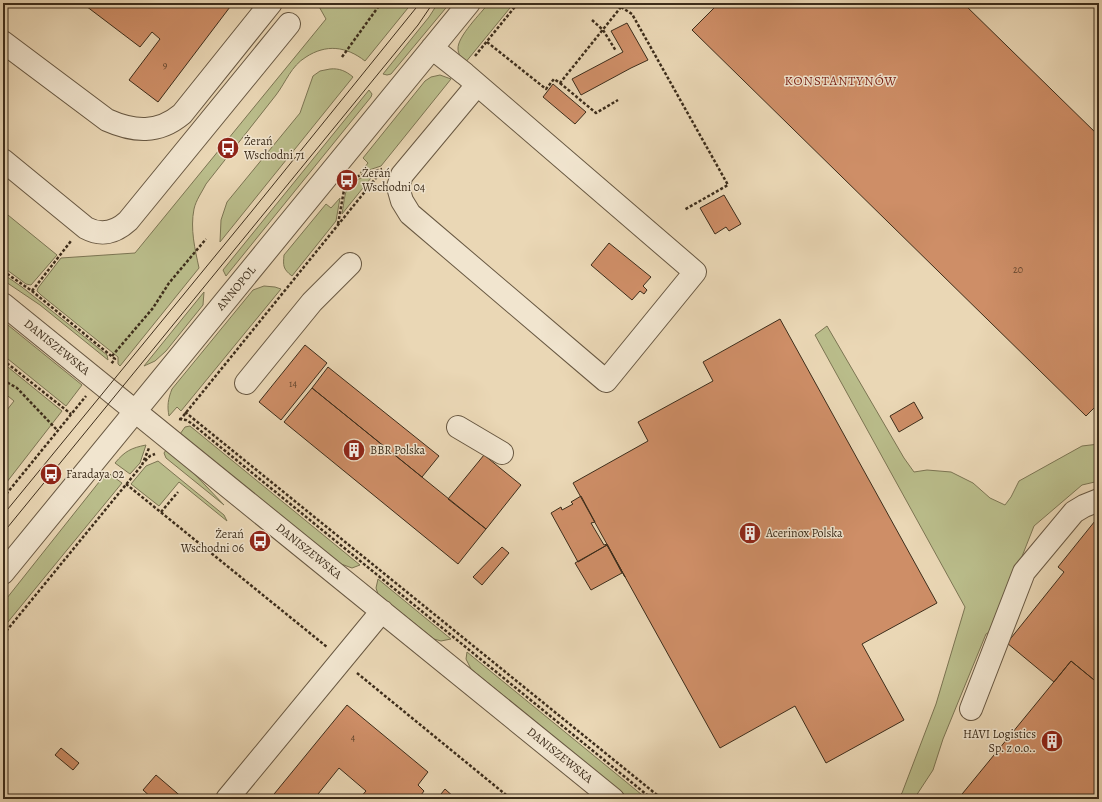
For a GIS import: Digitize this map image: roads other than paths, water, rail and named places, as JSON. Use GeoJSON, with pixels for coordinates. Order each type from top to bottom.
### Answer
{"type":"FeatureCollection","features":[{"type":"Feature","properties":{"kind":"street"},"geometry":{"type":"LineString","coordinates":[[3,42],[107,120],[121,126],[135,129],[149,129],[168,124],[182,114],[271,3]]}},
{"type":"Feature","properties":{"kind":"street","name":"ANNOPOL"},"geometry":{"type":"LineString","coordinates":[[3,573],[469,3]]}},
{"type":"Feature","properties":{"kind":"street"},"geometry":{"type":"LineString","coordinates":[[3,160],[83,226],[90,230],[102,233],[116,230],[128,221],[289,24]]}},
{"type":"Feature","properties":{"kind":"street"},"geometry":{"type":"LineString","coordinates":[[432,48],[469,78],[695,272],[606,381],[410,214],[402,201],[398,187],[402,174],[469,78]]}},
{"type":"Feature","properties":{"kind":"street"},"geometry":{"type":"LineString","coordinates":[[246,383],[312,302],[350,264]]}},
{"type":"Feature","properties":{"kind":"street","name":"DANISZEWSKA"},"geometry":{"type":"LineString","coordinates":[[3,304],[382,610],[606,797]]}},
{"type":"Feature","properties":{"kind":"street"},"geometry":{"type":"LineString","coordinates":[[458,427],[502,453]]}},
{"type":"Feature","properties":{"kind":"street"},"geometry":{"type":"LineString","coordinates":[[971,709],[1024,572],[1074,512],[1099,500]]}},
{"type":"Feature","properties":{"kind":"street"},"geometry":{"type":"LineString","coordinates":[[227,799],[382,610]]}},
{"type":"Feature","properties":{"kind":"tram line"},"geometry":{"type":"LineString","coordinates":[[3,515],[420,3]]}},
{"type":"Feature","properties":{"kind":"tram line"},"geometry":{"type":"LineString","coordinates":[[3,533],[418,25],[433,3]]}},
{"type":"Feature","properties":{"kind":"place","name":"Żerań Wschodni 71"},"geometry":{"type":"Point","coordinates":[228,148]}},
{"type":"Feature","properties":{"kind":"place","name":"Żerań Wschodni 04"},"geometry":{"type":"Point","coordinates":[347,180]}},
{"type":"Feature","properties":{"kind":"place","name":"BBR Polska"},"geometry":{"type":"Point","coordinates":[354,450]}},
{"type":"Feature","properties":{"kind":"place","name":"Faradaya 02"},"geometry":{"type":"Point","coordinates":[51,474]}},
{"type":"Feature","properties":{"kind":"place","name":"Acerinox Polska"},"geometry":{"type":"Point","coordinates":[750,533]}},
{"type":"Feature","properties":{"kind":"place","name":"Żerań Wschodni 06"},"geometry":{"type":"Point","coordinates":[260,541]}},
{"type":"Feature","properties":{"kind":"place","name":"HAVI Logistics Sp. z o.o.."},"geometry":{"type":"Point","coordinates":[1052,741]}},
{"type":"Feature","properties":{"kind":"district","name":"KONSTANTYNÓW"},"geometry":{"type":"Point","coordinates":[841,80]}}]}
